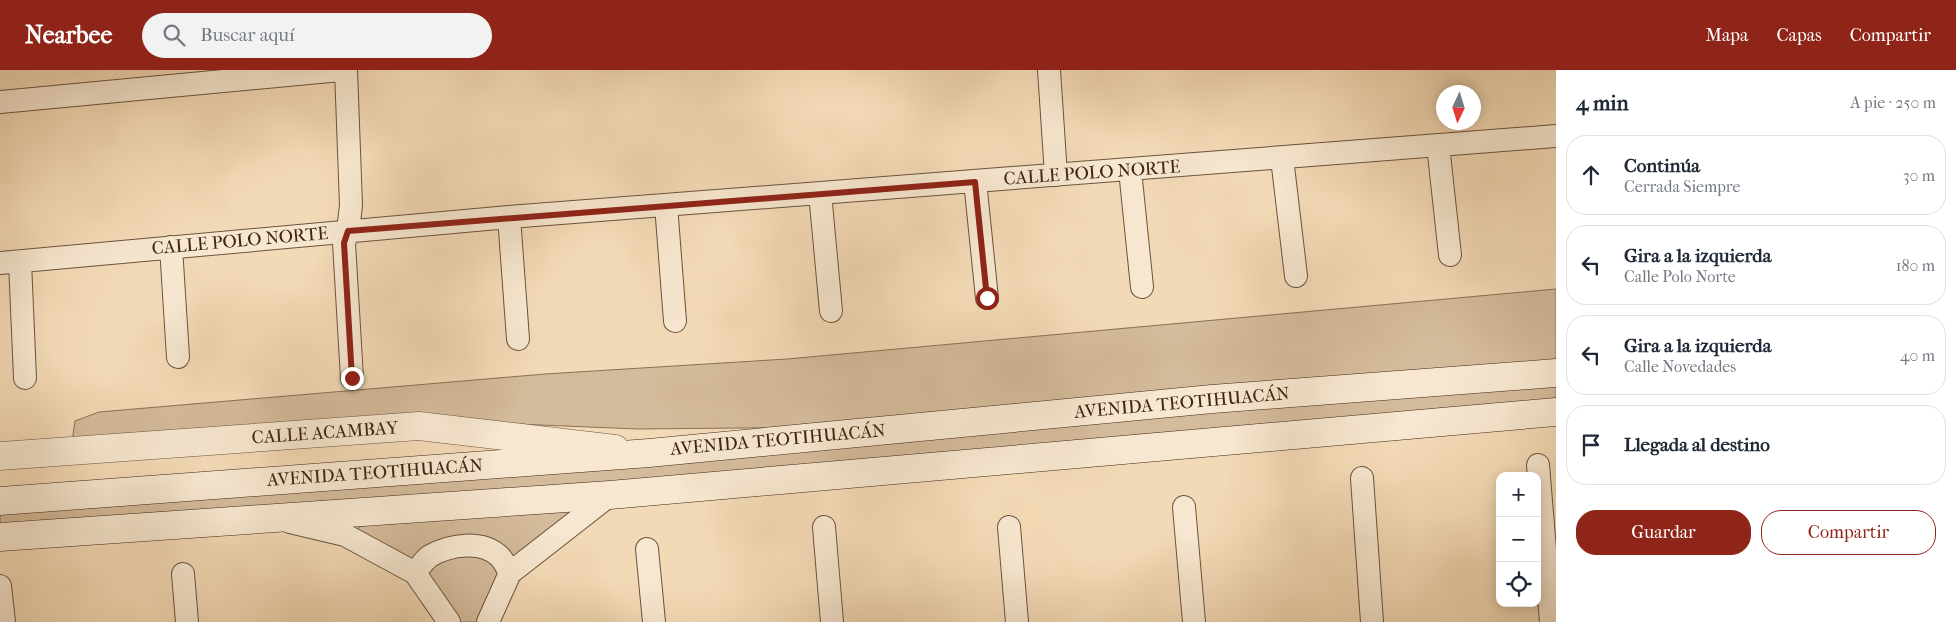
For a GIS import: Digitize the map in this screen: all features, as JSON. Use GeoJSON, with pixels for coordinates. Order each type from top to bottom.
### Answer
{"type":"FeatureCollection","features":[{"type":"Feature","properties":{"kind":"main road","name":"AVENIDA TEOTIHUACÁN"},"geometry":{"type":"LineString","coordinates":[[0,501],[649,453],[1212,399],[1556,374]]}},
{"type":"Feature","properties":{"kind":"main road"},"geometry":{"type":"LineString","coordinates":[[0,537],[272,517],[610,496],[1556,412]]}},
{"type":"Feature","properties":{"kind":"main road","name":"CALLE ACAMBAY"},"geometry":{"type":"LineString","coordinates":[[9,456],[419,426],[649,453]]}},
{"type":"Feature","properties":{"kind":"street"},"geometry":{"type":"LineString","coordinates":[[0,102],[340,70]]}},
{"type":"Feature","properties":{"kind":"street"},"geometry":{"type":"LineString","coordinates":[[346,70],[351,205],[348,231],[344,243],[352,378]]}},
{"type":"Feature","properties":{"kind":"street"},"geometry":{"type":"LineString","coordinates":[[1049,70],[1056,175]]}},
{"type":"Feature","properties":{"kind":"street","name":"CALLE POLO NORTE"},"geometry":{"type":"LineString","coordinates":[[10,262],[509,217],[1556,136]]}},
{"type":"Feature","properties":{"kind":"street"},"geometry":{"type":"LineString","coordinates":[[1438,145],[1450,255]]}},
{"type":"Feature","properties":{"kind":"street"},"geometry":{"type":"LineString","coordinates":[[1282,158],[1296,276]]}},
{"type":"Feature","properties":{"kind":"street"},"geometry":{"type":"LineString","coordinates":[[1130,170],[1142,287]]}},
{"type":"Feature","properties":{"kind":"street"},"geometry":{"type":"LineString","coordinates":[[975,182],[987,298]]}},
{"type":"Feature","properties":{"kind":"street"},"geometry":{"type":"LineString","coordinates":[[820,193],[831,311]]}},
{"type":"Feature","properties":{"kind":"street"},"geometry":{"type":"LineString","coordinates":[[666,205],[675,321]]}},
{"type":"Feature","properties":{"kind":"street"},"geometry":{"type":"LineString","coordinates":[[509,217],[518,340]]}},
{"type":"Feature","properties":{"kind":"street"},"geometry":{"type":"LineString","coordinates":[[172,247],[178,357]]}},
{"type":"Feature","properties":{"kind":"street"},"geometry":{"type":"LineString","coordinates":[[10,262],[25,378]]}},
{"type":"Feature","properties":{"kind":"street"},"geometry":{"type":"LineString","coordinates":[[1538,465],[1551,622]]}},
{"type":"Feature","properties":{"kind":"street"},"geometry":{"type":"LineString","coordinates":[[1362,478],[1372,622]]}},
{"type":"Feature","properties":{"kind":"street"},"geometry":{"type":"LineString","coordinates":[[488,622],[510,573],[610,496]]}},
{"type":"Feature","properties":{"kind":"street"},"geometry":{"type":"LineString","coordinates":[[1184,507],[1194,622]]}},
{"type":"Feature","properties":{"kind":"street"},"geometry":{"type":"LineString","coordinates":[[272,517],[345,535],[415,573],[449,622]]}},
{"type":"Feature","properties":{"kind":"street"},"geometry":{"type":"LineString","coordinates":[[1009,526],[1017,622]]}},
{"type":"Feature","properties":{"kind":"street"},"geometry":{"type":"LineString","coordinates":[[824,527],[832,622]]}},
{"type":"Feature","properties":{"kind":"street"},"geometry":{"type":"LineString","coordinates":[[415,573],[428,557],[446,548],[462,545],[480,546],[499,555],[510,573]]}},
{"type":"Feature","properties":{"kind":"street"},"geometry":{"type":"LineString","coordinates":[[647,549],[654,622]]}},
{"type":"Feature","properties":{"kind":"street"},"geometry":{"type":"LineString","coordinates":[[183,574],[187,622]]}},
{"type":"Feature","properties":{"kind":"street"},"geometry":{"type":"LineString","coordinates":[[0,586],[4,622]]}},
{"type":"Feature","properties":{"kind":"shaded area"},"geometry":{"type":"Polygon","coordinates":[[[1556,289],[1556,361],[842,427],[638,429],[465,422],[72,442],[75,421],[99,412],[545,374],[787,359],[1556,289]]]}},
{"type":"Feature","properties":{"kind":"shaded area"},"geometry":{"type":"Polygon","coordinates":[[[1556,376],[1556,407],[0,534],[0,504],[1556,376]]]}},
{"type":"Feature","properties":{"kind":"shaded area"},"geometry":{"type":"Polygon","coordinates":[[[582,503],[511,568],[493,548],[417,564],[356,533],[358,528],[372,520],[582,503]]]}},
{"type":"Feature","properties":{"kind":"shaded area"},"geometry":{"type":"Polygon","coordinates":[[[484,556],[502,576],[480,622],[456,622],[427,576],[438,563],[445,560],[459,557],[484,556]]]}},
{"type":"Feature","properties":{"kind":"route"},"geometry":{"type":"LineString","coordinates":[[352,378],[344,243],[348,231],[975,182],[987,298]]}}]}
